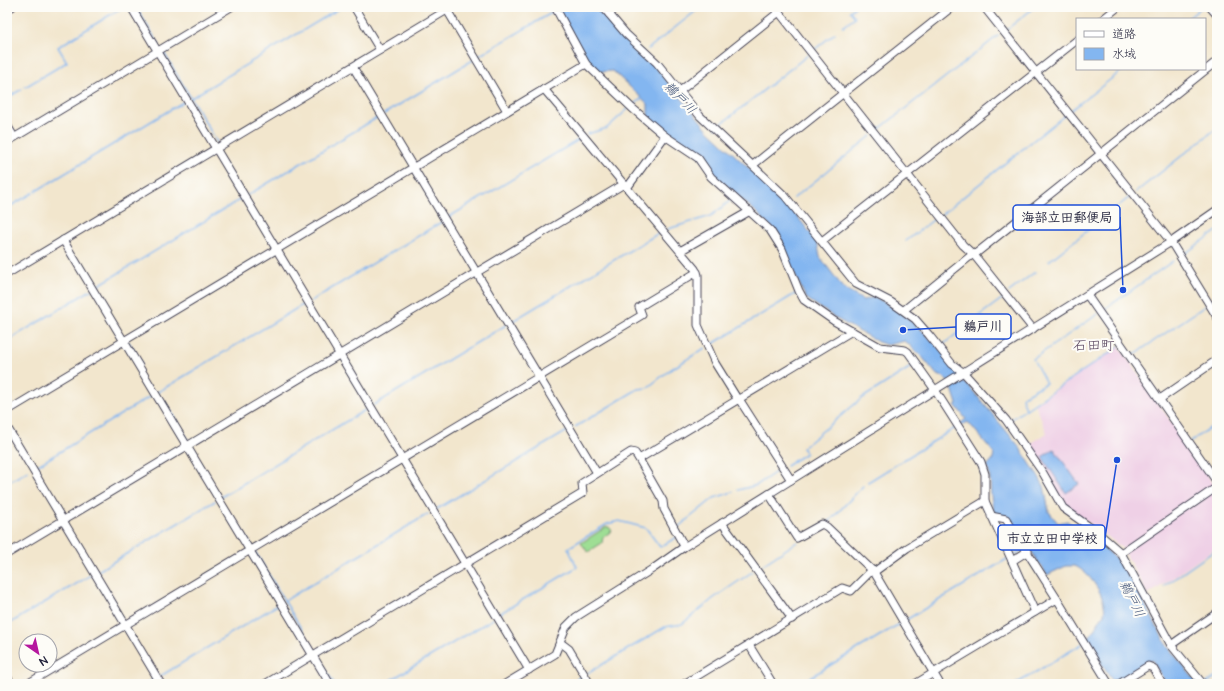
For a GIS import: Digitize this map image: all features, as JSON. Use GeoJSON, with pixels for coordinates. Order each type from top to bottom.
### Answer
{"type":"FeatureCollection","features":[{"type":"Feature","properties":{"kind":"street"},"geometry":{"type":"LineString","coordinates":[[7,8],[12,7]]}},
{"type":"Feature","properties":{"kind":"street"},"geometry":{"type":"LineString","coordinates":[[131,7],[528,670]]}},
{"type":"Feature","properties":{"kind":"street"},"geometry":{"type":"LineString","coordinates":[[7,142],[231,7]]}},
{"type":"Feature","properties":{"kind":"street"},"geometry":{"type":"LineString","coordinates":[[354,7],[380,50]]}},
{"type":"Feature","properties":{"kind":"street"},"geometry":{"type":"LineString","coordinates":[[555,7],[586,64],[632,108],[665,136],[698,158],[711,177],[770,230],[782,249],[804,300],[852,331],[884,348],[905,350],[935,390],[981,462],[985,474],[985,501],[1035,612]]}},
{"type":"Feature","properties":{"kind":"street"},"geometry":{"type":"LineString","coordinates":[[603,7],[626,34],[657,63],[700,116],[785,196],[856,284],[904,310],[929,335],[952,364],[1006,420],[1043,473],[1063,508],[1098,533],[1121,553],[1171,645],[1203,684]]}},
{"type":"Feature","properties":{"kind":"street"},"geometry":{"type":"LineString","coordinates":[[609,14],[617,7]]}},
{"type":"Feature","properties":{"kind":"street"},"geometry":{"type":"LineString","coordinates":[[753,165],[952,7]]}},
{"type":"Feature","properties":{"kind":"street"},"geometry":{"type":"LineString","coordinates":[[984,7],[1171,242],[1217,317]]}},
{"type":"Feature","properties":{"kind":"street"},"geometry":{"type":"LineString","coordinates":[[1104,18],[1118,7]]}},
{"type":"Feature","properties":{"kind":"street"},"geometry":{"type":"LineString","coordinates":[[1210,7],[1217,15]]}},
{"type":"Feature","properties":{"kind":"street"},"geometry":{"type":"LineString","coordinates":[[7,274],[450,9],[507,111]]}},
{"type":"Feature","properties":{"kind":"street"},"geometry":{"type":"LineString","coordinates":[[680,90],[777,9],[907,174],[1033,329]]}},
{"type":"Feature","properties":{"kind":"street"},"geometry":{"type":"LineString","coordinates":[[822,241],[1076,41]]}},
{"type":"Feature","properties":{"kind":"street"},"geometry":{"type":"LineString","coordinates":[[1206,70],[1217,61]]}},
{"type":"Feature","properties":{"kind":"street"},"geometry":{"type":"LineString","coordinates":[[7,411],[586,64]]}},
{"type":"Feature","properties":{"kind":"street"},"geometry":{"type":"LineString","coordinates":[[353,67],[597,473]]}},
{"type":"Feature","properties":{"kind":"street"},"geometry":{"type":"LineString","coordinates":[[904,310],[1206,70]]}},
{"type":"Feature","properties":{"kind":"street"},"geometry":{"type":"LineString","coordinates":[[544,89],[697,272],[698,325],[715,363],[791,480]]}},
{"type":"Feature","properties":{"kind":"street"},"geometry":{"type":"LineString","coordinates":[[7,125],[14,137]]}},
{"type":"Feature","properties":{"kind":"street"},"geometry":{"type":"LineString","coordinates":[[7,554],[339,354],[625,186],[665,136]]}},
{"type":"Feature","properties":{"kind":"street"},"geometry":{"type":"LineString","coordinates":[[504,684],[555,654],[561,643],[566,627],[576,617],[684,546],[1088,295],[1171,242],[1217,210]]}},
{"type":"Feature","properties":{"kind":"street"},"geometry":{"type":"LineString","coordinates":[[680,251],[750,211]]}},
{"type":"Feature","properties":{"kind":"street"},"geometry":{"type":"LineString","coordinates":[[63,240],[330,684]]}},
{"type":"Feature","properties":{"kind":"street"},"geometry":{"type":"LineString","coordinates":[[27,684],[642,315],[639,307],[697,272]]}},
{"type":"Feature","properties":{"kind":"street"},"geometry":{"type":"LineString","coordinates":[[1088,295],[1217,482]]}},
{"type":"Feature","properties":{"kind":"street"},"geometry":{"type":"LineString","coordinates":[[639,459],[852,331]]}},
{"type":"Feature","properties":{"kind":"street"},"geometry":{"type":"LineString","coordinates":[[1160,399],[1217,360]]}},
{"type":"Feature","properties":{"kind":"street"},"geometry":{"type":"LineString","coordinates":[[7,427],[161,684]]}},
{"type":"Feature","properties":{"kind":"street"},"geometry":{"type":"LineString","coordinates":[[265,684],[583,493],[582,484],[631,452],[635,453],[639,459],[663,501],[664,509],[684,546]]}},
{"type":"Feature","properties":{"kind":"street"},"geometry":{"type":"LineString","coordinates":[[1121,553],[1217,488]]}},
{"type":"Feature","properties":{"kind":"street"},"geometry":{"type":"LineString","coordinates":[[768,494],[797,538],[819,524],[824,525],[873,572],[940,684]]}},
{"type":"Feature","properties":{"kind":"street"},"geometry":{"type":"LineString","coordinates":[[684,684],[842,588],[851,591],[869,573],[873,572],[907,548],[985,501]]}},
{"type":"Feature","properties":{"kind":"street"},"geometry":{"type":"LineString","coordinates":[[991,516],[1006,519],[1028,551],[1109,684]]}},
{"type":"Feature","properties":{"kind":"street"},"geometry":{"type":"LineString","coordinates":[[722,523],[792,619]]}},
{"type":"Feature","properties":{"kind":"street"},"geometry":{"type":"LineString","coordinates":[[1012,561],[1028,551]]}},
{"type":"Feature","properties":{"kind":"street"},"geometry":{"type":"LineString","coordinates":[[915,684],[1057,599]]}},
{"type":"Feature","properties":{"kind":"street"},"geometry":{"type":"LineString","coordinates":[[1171,645],[1217,613]]}},
{"type":"Feature","properties":{"kind":"street"},"geometry":{"type":"LineString","coordinates":[[561,643],[569,649],[590,684]]}},
{"type":"Feature","properties":{"kind":"street"},"geometry":{"type":"LineString","coordinates":[[749,645],[773,684]]}},
{"type":"Feature","properties":{"kind":"street"},"geometry":{"type":"LineString","coordinates":[[1119,684],[1148,666],[1153,668],[1162,684]]}},
{"type":"Feature","properties":{"kind":"street"},"geometry":{"type":"LineString","coordinates":[[7,677],[12,684]]}},
{"type":"Feature","properties":{"kind":"shaded area"},"geometry":{"type":"Polygon","coordinates":[[[1119,346],[1217,489],[1217,547],[1148,595],[1123,549],[1102,532],[1065,507],[1027,446],[1047,433],[1035,404],[1119,346]]]}},
{"type":"Feature","properties":{"kind":"green space"},"geometry":{"type":"Polygon","coordinates":[[[606,527],[609,527],[612,531],[603,537],[602,543],[588,552],[581,543],[606,527]]]}},
{"type":"Feature","properties":{"kind":"water"},"geometry":{"type":"Polygon","coordinates":[[[557,7],[597,7],[625,40],[654,65],[708,130],[787,204],[817,241],[820,257],[844,289],[863,300],[873,298],[885,302],[924,332],[947,358],[960,380],[968,385],[1018,445],[1044,486],[1049,512],[1058,523],[1067,521],[1099,543],[1126,568],[1167,646],[1198,684],[1166,684],[1152,660],[1114,683],[1085,639],[1090,636],[1104,614],[1103,601],[1100,593],[1086,574],[1075,566],[1066,566],[1047,575],[1008,517],[995,514],[987,466],[993,459],[994,453],[968,422],[959,427],[958,425],[966,419],[955,405],[957,404],[951,386],[944,377],[937,375],[923,358],[905,341],[887,345],[878,342],[837,319],[806,298],[774,230],[754,210],[713,175],[697,153],[648,119],[648,104],[613,71],[597,72],[589,65],[557,7]]]}},
{"type":"Feature","properties":{"kind":"water"},"geometry":{"type":"Polygon","coordinates":[[[1054,449],[1079,484],[1066,493],[1042,457],[1054,449]]]}},
{"type":"Feature","properties":{"kind":"waterway"},"geometry":{"type":"LineString","coordinates":[[25,87],[67,62],[58,47],[123,7]]}},
{"type":"Feature","properties":{"kind":"waterway"},"geometry":{"type":"LineString","coordinates":[[136,7],[159,45]]}},
{"type":"Feature","properties":{"kind":"waterway"},"geometry":{"type":"LineString","coordinates":[[191,98],[342,7]]}},
{"type":"Feature","properties":{"kind":"waterway"},"geometry":{"type":"LineString","coordinates":[[648,49],[701,7]]}},
{"type":"Feature","properties":{"kind":"waterway"},"geometry":{"type":"LineString","coordinates":[[843,26],[855,17],[850,11],[855,7]]}},
{"type":"Feature","properties":{"kind":"waterway"},"geometry":{"type":"LineString","coordinates":[[1007,29],[1035,7]]}},
{"type":"Feature","properties":{"kind":"waterway"},"geometry":{"type":"LineString","coordinates":[[1188,18],[1202,7]]}},
{"type":"Feature","properties":{"kind":"waterway"},"geometry":{"type":"LineString","coordinates":[[477,57],[553,12]]}},
{"type":"Feature","properties":{"kind":"waterway"},"geometry":{"type":"LineString","coordinates":[[814,50],[835,33]]}},
{"type":"Feature","properties":{"kind":"waterway"},"geometry":{"type":"LineString","coordinates":[[878,130],[999,35]]}},
{"type":"Feature","properties":{"kind":"waterway"},"geometry":{"type":"LineString","coordinates":[[164,53],[217,142]]}},
{"type":"Feature","properties":{"kind":"waterway"},"geometry":{"type":"LineString","coordinates":[[716,128],[808,55]]}},
{"type":"Feature","properties":{"kind":"waterway"},"geometry":{"type":"LineString","coordinates":[[384,114],[473,60]]}},
{"type":"Feature","properties":{"kind":"waterway"},"geometry":{"type":"LineString","coordinates":[[1071,110],[1123,70]]}},
{"type":"Feature","properties":{"kind":"waterway"},"geometry":{"type":"LineString","coordinates":[[7,98],[22,89]]}},
{"type":"Feature","properties":{"kind":"waterway"},"geometry":{"type":"LineString","coordinates":[[633,106],[642,98]]}},
{"type":"Feature","properties":{"kind":"waterway"},"geometry":{"type":"LineString","coordinates":[[36,191],[183,102]]}},
{"type":"Feature","properties":{"kind":"waterway"},"geometry":{"type":"LineString","coordinates":[[587,134],[607,128],[628,109]]}},
{"type":"Feature","properties":{"kind":"waterway"},"geometry":{"type":"LineString","coordinates":[[942,214],[1065,115]]}},
{"type":"Feature","properties":{"kind":"waterway"},"geometry":{"type":"LineString","coordinates":[[248,195],[380,116]]}},
{"type":"Feature","properties":{"kind":"waterway"},"geometry":{"type":"LineString","coordinates":[[1136,192],[1217,128]]}},
{"type":"Feature","properties":{"kind":"waterway"},"geometry":{"type":"LineString","coordinates":[[794,198],[871,136]]}},
{"type":"Feature","properties":{"kind":"waterway"},"geometry":{"type":"LineString","coordinates":[[449,217],[580,139]]}},
{"type":"Feature","properties":{"kind":"waterway"},"geometry":{"type":"LineString","coordinates":[[7,208],[33,193]]}},
{"type":"Feature","properties":{"kind":"waterway"},"geometry":{"type":"LineString","coordinates":[[1049,261],[1131,196]]}},
{"type":"Feature","properties":{"kind":"waterway"},"geometry":{"type":"LineString","coordinates":[[94,288],[241,199]]}},
{"type":"Feature","properties":{"kind":"waterway"},"geometry":{"type":"LineString","coordinates":[[668,229],[711,216],[731,200]]}},
{"type":"Feature","properties":{"kind":"waterway"},"geometry":{"type":"LineString","coordinates":[[906,241],[937,217],[938,218]]}},
{"type":"Feature","properties":{"kind":"waterway"},"geometry":{"type":"LineString","coordinates":[[311,301],[443,221]]}},
{"type":"Feature","properties":{"kind":"waterway"},"geometry":{"type":"LineString","coordinates":[[1183,255],[1217,231]]}},
{"type":"Feature","properties":{"kind":"waterway"},"geometry":{"type":"LineString","coordinates":[[511,322],[659,233]]}},
{"type":"Feature","properties":{"kind":"waterway"},"geometry":{"type":"LineString","coordinates":[[1102,311],[1173,261]]}},
{"type":"Feature","properties":{"kind":"waterway"},"geometry":{"type":"LineString","coordinates":[[1009,292],[1035,272]]}},
{"type":"Feature","properties":{"kind":"waterway"},"geometry":{"type":"LineString","coordinates":[[7,341],[91,290]]}},
{"type":"Feature","properties":{"kind":"waterway"},"geometry":{"type":"LineString","coordinates":[[711,345],[795,294]]}},
{"type":"Feature","properties":{"kind":"waterway"},"geometry":{"type":"LineString","coordinates":[[1211,301],[1217,297]]}},
{"type":"Feature","properties":{"kind":"waterway"},"geometry":{"type":"LineString","coordinates":[[980,315],[1003,298]]}},
{"type":"Feature","properties":{"kind":"waterway"},"geometry":{"type":"LineString","coordinates":[[158,392],[304,304]]}},
{"type":"Feature","properties":{"kind":"waterway"},"geometry":{"type":"LineString","coordinates":[[1132,356],[1205,306]]}},
{"type":"Feature","properties":{"kind":"waterway"},"geometry":{"type":"LineString","coordinates":[[1026,409],[1022,398],[1023,396],[1046,383],[1033,359],[1098,314]]}},
{"type":"Feature","properties":{"kind":"waterway"},"geometry":{"type":"LineString","coordinates":[[944,344],[975,319]]}},
{"type":"Feature","properties":{"kind":"waterway"},"geometry":{"type":"LineString","coordinates":[[374,405],[506,325]]}},
{"type":"Feature","properties":{"kind":"waterway"},"geometry":{"type":"LineString","coordinates":[[129,342],[141,363]]}},
{"type":"Feature","properties":{"kind":"waterway"},"geometry":{"type":"LineString","coordinates":[[1010,420],[1120,346]]}},
{"type":"Feature","properties":{"kind":"waterway"},"geometry":{"type":"LineString","coordinates":[[575,427],[638,389],[647,388],[670,370],[705,348]]}},
{"type":"Feature","properties":{"kind":"waterway"},"geometry":{"type":"LineString","coordinates":[[786,466],[806,453],[802,448],[861,399],[914,365]]}},
{"type":"Feature","properties":{"kind":"waterway"},"geometry":{"type":"LineString","coordinates":[[35,467],[151,396]]}},
{"type":"Feature","properties":{"kind":"waterway"},"geometry":{"type":"LineString","coordinates":[[164,401],[188,440]]}},
{"type":"Feature","properties":{"kind":"waterway"},"geometry":{"type":"LineString","coordinates":[[221,497],[365,410]]}},
{"type":"Feature","properties":{"kind":"waterway"},"geometry":{"type":"LineString","coordinates":[[1191,441],[1217,423]]}},
{"type":"Feature","properties":{"kind":"waterway"},"geometry":{"type":"LineString","coordinates":[[868,482],[955,428]]}},
{"type":"Feature","properties":{"kind":"waterway"},"geometry":{"type":"LineString","coordinates":[[437,509],[569,430]]}},
{"type":"Feature","properties":{"kind":"waterway"},"geometry":{"type":"LineString","coordinates":[[738,490],[757,485],[780,469]]}},
{"type":"Feature","properties":{"kind":"waterway"},"geometry":{"type":"LineString","coordinates":[[7,483],[28,471]]}},
{"type":"Feature","properties":{"kind":"waterway"},"geometry":{"type":"LineString","coordinates":[[828,523],[863,486]]}},
{"type":"Feature","properties":{"kind":"waterway"},"geometry":{"type":"LineString","coordinates":[[677,528],[714,498],[733,492]]}},
{"type":"Feature","properties":{"kind":"waterway"},"geometry":{"type":"LineString","coordinates":[[98,571],[215,501]]}},
{"type":"Feature","properties":{"kind":"waterway"},"geometry":{"type":"LineString","coordinates":[[284,601],[428,514]]}},
{"type":"Feature","properties":{"kind":"waterway"},"geometry":{"type":"LineString","coordinates":[[499,614],[577,567],[568,548],[607,524],[619,521],[646,528],[660,547],[677,537]]}},
{"type":"Feature","properties":{"kind":"waterway"},"geometry":{"type":"LineString","coordinates":[[238,525],[250,544]]}},
{"type":"Feature","properties":{"kind":"waterway"},"geometry":{"type":"LineString","coordinates":[[758,568],[797,542]]}},
{"type":"Feature","properties":{"kind":"waterway"},"geometry":{"type":"LineString","coordinates":[[1164,586],[1217,549]]}},
{"type":"Feature","properties":{"kind":"waterway"},"geometry":{"type":"LineString","coordinates":[[1012,556],[1023,550]]}},
{"type":"Feature","properties":{"kind":"waterway"},"geometry":{"type":"LineString","coordinates":[[255,552],[314,650]]}},
{"type":"Feature","properties":{"kind":"waterway"},"geometry":{"type":"LineString","coordinates":[[906,620],[1007,559]]}},
{"type":"Feature","properties":{"kind":"waterway"},"geometry":{"type":"LineString","coordinates":[[588,673],[665,627],[682,624],[714,598],[752,572]]}},
{"type":"Feature","properties":{"kind":"waterway"},"geometry":{"type":"LineString","coordinates":[[7,625],[91,575]]}},
{"type":"Feature","properties":{"kind":"waterway"},"geometry":{"type":"LineString","coordinates":[[159,677],[279,604]]}},
{"type":"Feature","properties":{"kind":"waterway"},"geometry":{"type":"LineString","coordinates":[[384,684],[493,619]]}},
{"type":"Feature","properties":{"kind":"waterway"},"geometry":{"type":"LineString","coordinates":[[799,684],[901,623]]}},
{"type":"Feature","properties":{"kind":"waterway"},"geometry":{"type":"LineString","coordinates":[[111,630],[119,625]]}},
{"type":"Feature","properties":{"kind":"waterway"},"geometry":{"type":"LineString","coordinates":[[1016,684],[1082,644]]}},
{"type":"Feature","properties":{"kind":"waterway"},"geometry":{"type":"LineString","coordinates":[[324,667],[334,684]]}},
{"type":"Feature","properties":{"kind":"waterway"},"geometry":{"type":"LineString","coordinates":[[569,684],[582,676]]}},
{"type":"Feature","properties":{"kind":"waterway"},"geometry":{"type":"LineString","coordinates":[[1206,683],[1217,676]]}},
{"type":"Feature","properties":{"kind":"waterway"},"geometry":{"type":"LineString","coordinates":[[146,684],[154,679]]}},
{"type":"Feature","properties":{"kind":"waterway"},"geometry":{"type":"LineString","coordinates":[[21,684],[25,682]]}},
{"type":"Feature","properties":{"kind":"place","name":"海部立田郵便局"},"geometry":{"type":"Point","coordinates":[1123,290]}},
{"type":"Feature","properties":{"kind":"place","name":"鵜戸川"},"geometry":{"type":"Point","coordinates":[903,330]}},
{"type":"Feature","properties":{"kind":"place","name":"市立立田中学校"},"geometry":{"type":"Point","coordinates":[1117,460]}},
{"type":"Feature","properties":{"kind":"district","name":"石田町"},"geometry":{"type":"Point","coordinates":[1094,346]}}]}
